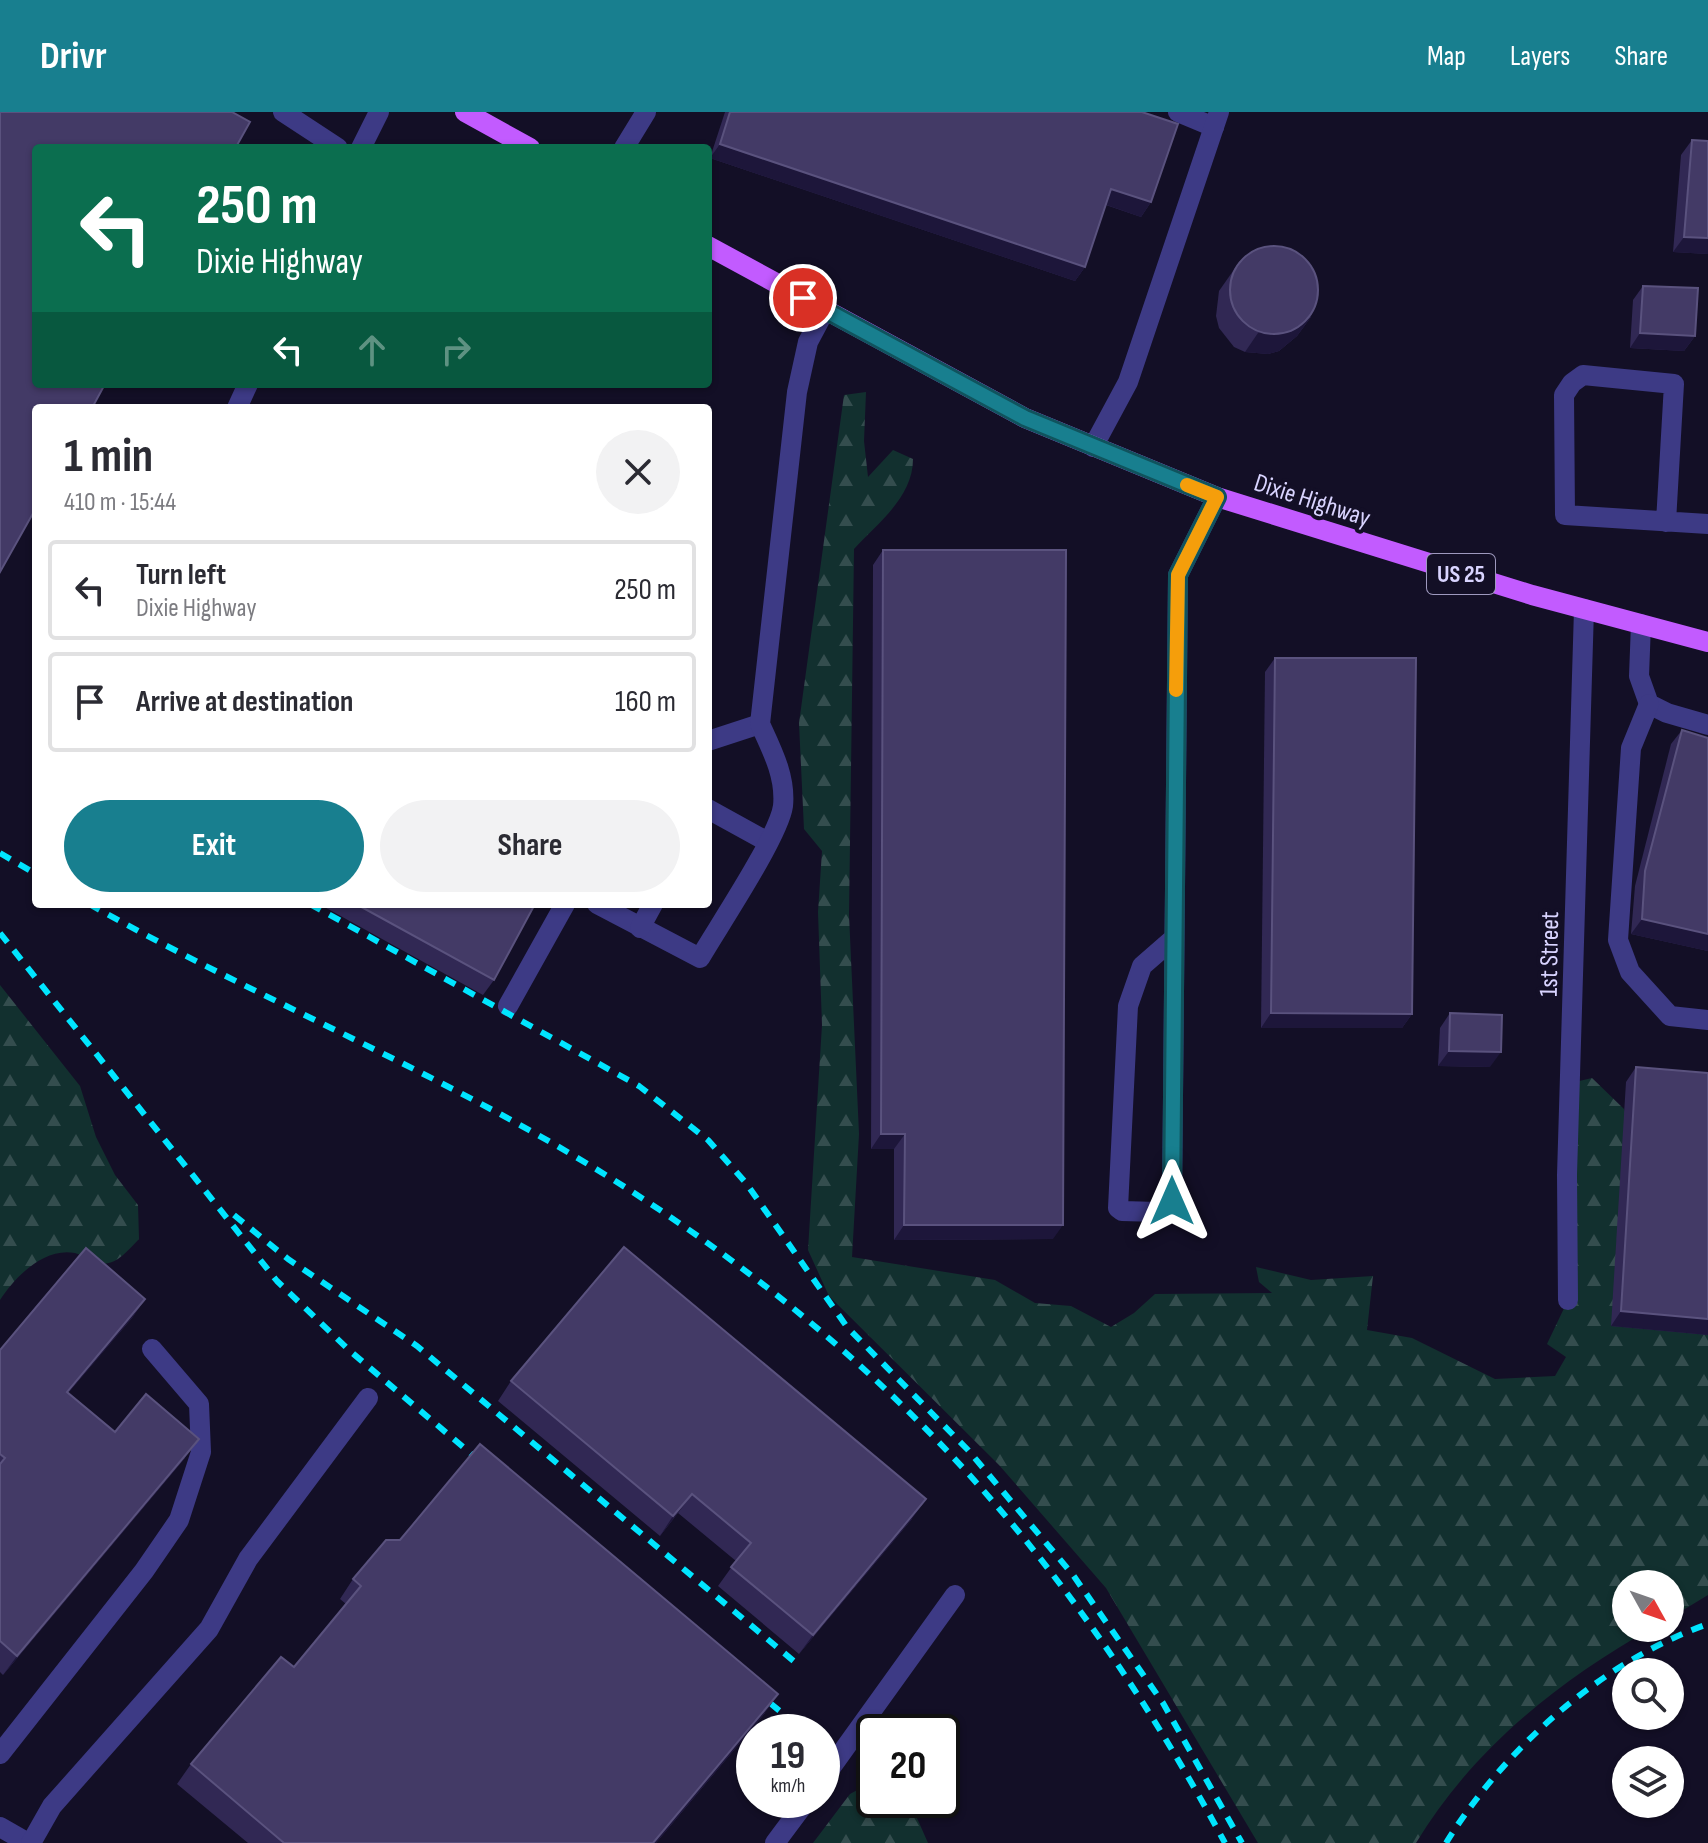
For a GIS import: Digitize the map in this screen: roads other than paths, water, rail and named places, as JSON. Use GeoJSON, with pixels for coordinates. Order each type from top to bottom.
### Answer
{"type":"FeatureCollection","features":[{"type":"Feature","properties":{"kind":"main road"},"geometry":{"type":"LineString","coordinates":[[465,112],[523,144]]}},
{"type":"Feature","properties":{"kind":"main road","name":"Dixie Highway"},"geometry":{"type":"LineString","coordinates":[[712,248],[1025,418],[1217,497],[1401,556],[1708,642]]}},
{"type":"Feature","properties":{"kind":"street"},"geometry":{"type":"LineString","coordinates":[[283,112],[332,144]]}},
{"type":"Feature","properties":{"kind":"street"},"geometry":{"type":"LineString","coordinates":[[363,144],[379,112]]}},
{"type":"Feature","properties":{"kind":"street"},"geometry":{"type":"LineString","coordinates":[[626,144],[646,112]]}},
{"type":"Feature","properties":{"kind":"street"},"geometry":{"type":"LineString","coordinates":[[1093,447],[1128,382],[1217,119],[1178,112]]}},
{"type":"Feature","properties":{"kind":"street"},"geometry":{"type":"LineString","coordinates":[[604,908],[700,958],[768,842],[783,808],[781,773],[760,724],[797,392],[808,342],[825,310]]}},
{"type":"Feature","properties":{"kind":"street"},"geometry":{"type":"LineString","coordinates":[[1666,522],[1674,384],[1583,375],[1572,383],[1564,395],[1565,515],[1666,522],[1708,524]]}},
{"type":"Feature","properties":{"kind":"street"},"geometry":{"type":"LineString","coordinates":[[1173,939],[1142,966],[1128,1006],[1118,1208],[1122,1211],[1158,1212],[1172,1201],[1178,575],[1217,497]]}},
{"type":"Feature","properties":{"kind":"street","name":"1st Street"},"geometry":{"type":"LineString","coordinates":[[1568,1300],[1567,1175],[1584,609]]}},
{"type":"Feature","properties":{"kind":"street"},"geometry":{"type":"LineString","coordinates":[[1641,624],[1639,676],[1649,704],[1631,748],[1627,843],[1618,940],[1630,972],[1670,1016],[1708,1020]]}},
{"type":"Feature","properties":{"kind":"street"},"geometry":{"type":"LineString","coordinates":[[1649,704],[1667,713],[1708,725]]}},
{"type":"Feature","properties":{"kind":"street"},"geometry":{"type":"LineString","coordinates":[[712,740],[760,724]]}},
{"type":"Feature","properties":{"kind":"street"},"geometry":{"type":"LineString","coordinates":[[712,811],[768,842]]}},
{"type":"Feature","properties":{"kind":"street"},"geometry":{"type":"LineString","coordinates":[[508,1006],[563,908]]}},
{"type":"Feature","properties":{"kind":"street"},"geometry":{"type":"LineString","coordinates":[[640,928],[651,908]]}},
{"type":"Feature","properties":{"kind":"street"},"geometry":{"type":"LineString","coordinates":[[0,1754],[144,1571],[179,1520],[201,1452],[199,1404],[152,1349]]}},
{"type":"Feature","properties":{"kind":"street"},"geometry":{"type":"LineString","coordinates":[[0,1827],[29,1843],[52,1806],[209,1629],[248,1559],[368,1398]]}},
{"type":"Feature","properties":{"kind":"street"},"geometry":{"type":"LineString","coordinates":[[840,1755],[955,1595]]}},
{"type":"Feature","properties":{"kind":"street"},"geometry":{"type":"LineString","coordinates":[[775,1843],[794,1818]]}},
{"type":"Feature","properties":{"kind":"railway"},"geometry":{"type":"LineString","coordinates":[[0,853],[32,872]]}},
{"type":"Feature","properties":{"kind":"railway"},"geometry":{"type":"LineString","coordinates":[[96,908],[499,1113],[566,1151],[631,1191],[726,1257],[815,1326],[896,1399],[972,1477],[1041,1560],[1107,1648],[1168,1742],[1225,1843]]}},
{"type":"Feature","properties":{"kind":"railway"},"geometry":{"type":"LineString","coordinates":[[317,908],[639,1086],[708,1140],[746,1183],[847,1327],[968,1450],[1073,1575],[1163,1703],[1242,1843]]}},
{"type":"Feature","properties":{"kind":"railway"},"geometry":{"type":"LineString","coordinates":[[0,933],[277,1281],[350,1351],[489,1469]]}},
{"type":"Feature","properties":{"kind":"railway"},"geometry":{"type":"LineString","coordinates":[[234,1215],[288,1259],[417,1346],[796,1663]]}},
{"type":"Feature","properties":{"kind":"railway"},"geometry":{"type":"LineString","coordinates":[[1446,1843],[1496,1774],[1559,1712],[1630,1661],[1708,1624]]}},
{"type":"Feature","properties":{"kind":"railway"},"geometry":{"type":"LineString","coordinates":[[753,1689],[781,1712]]}}]}
